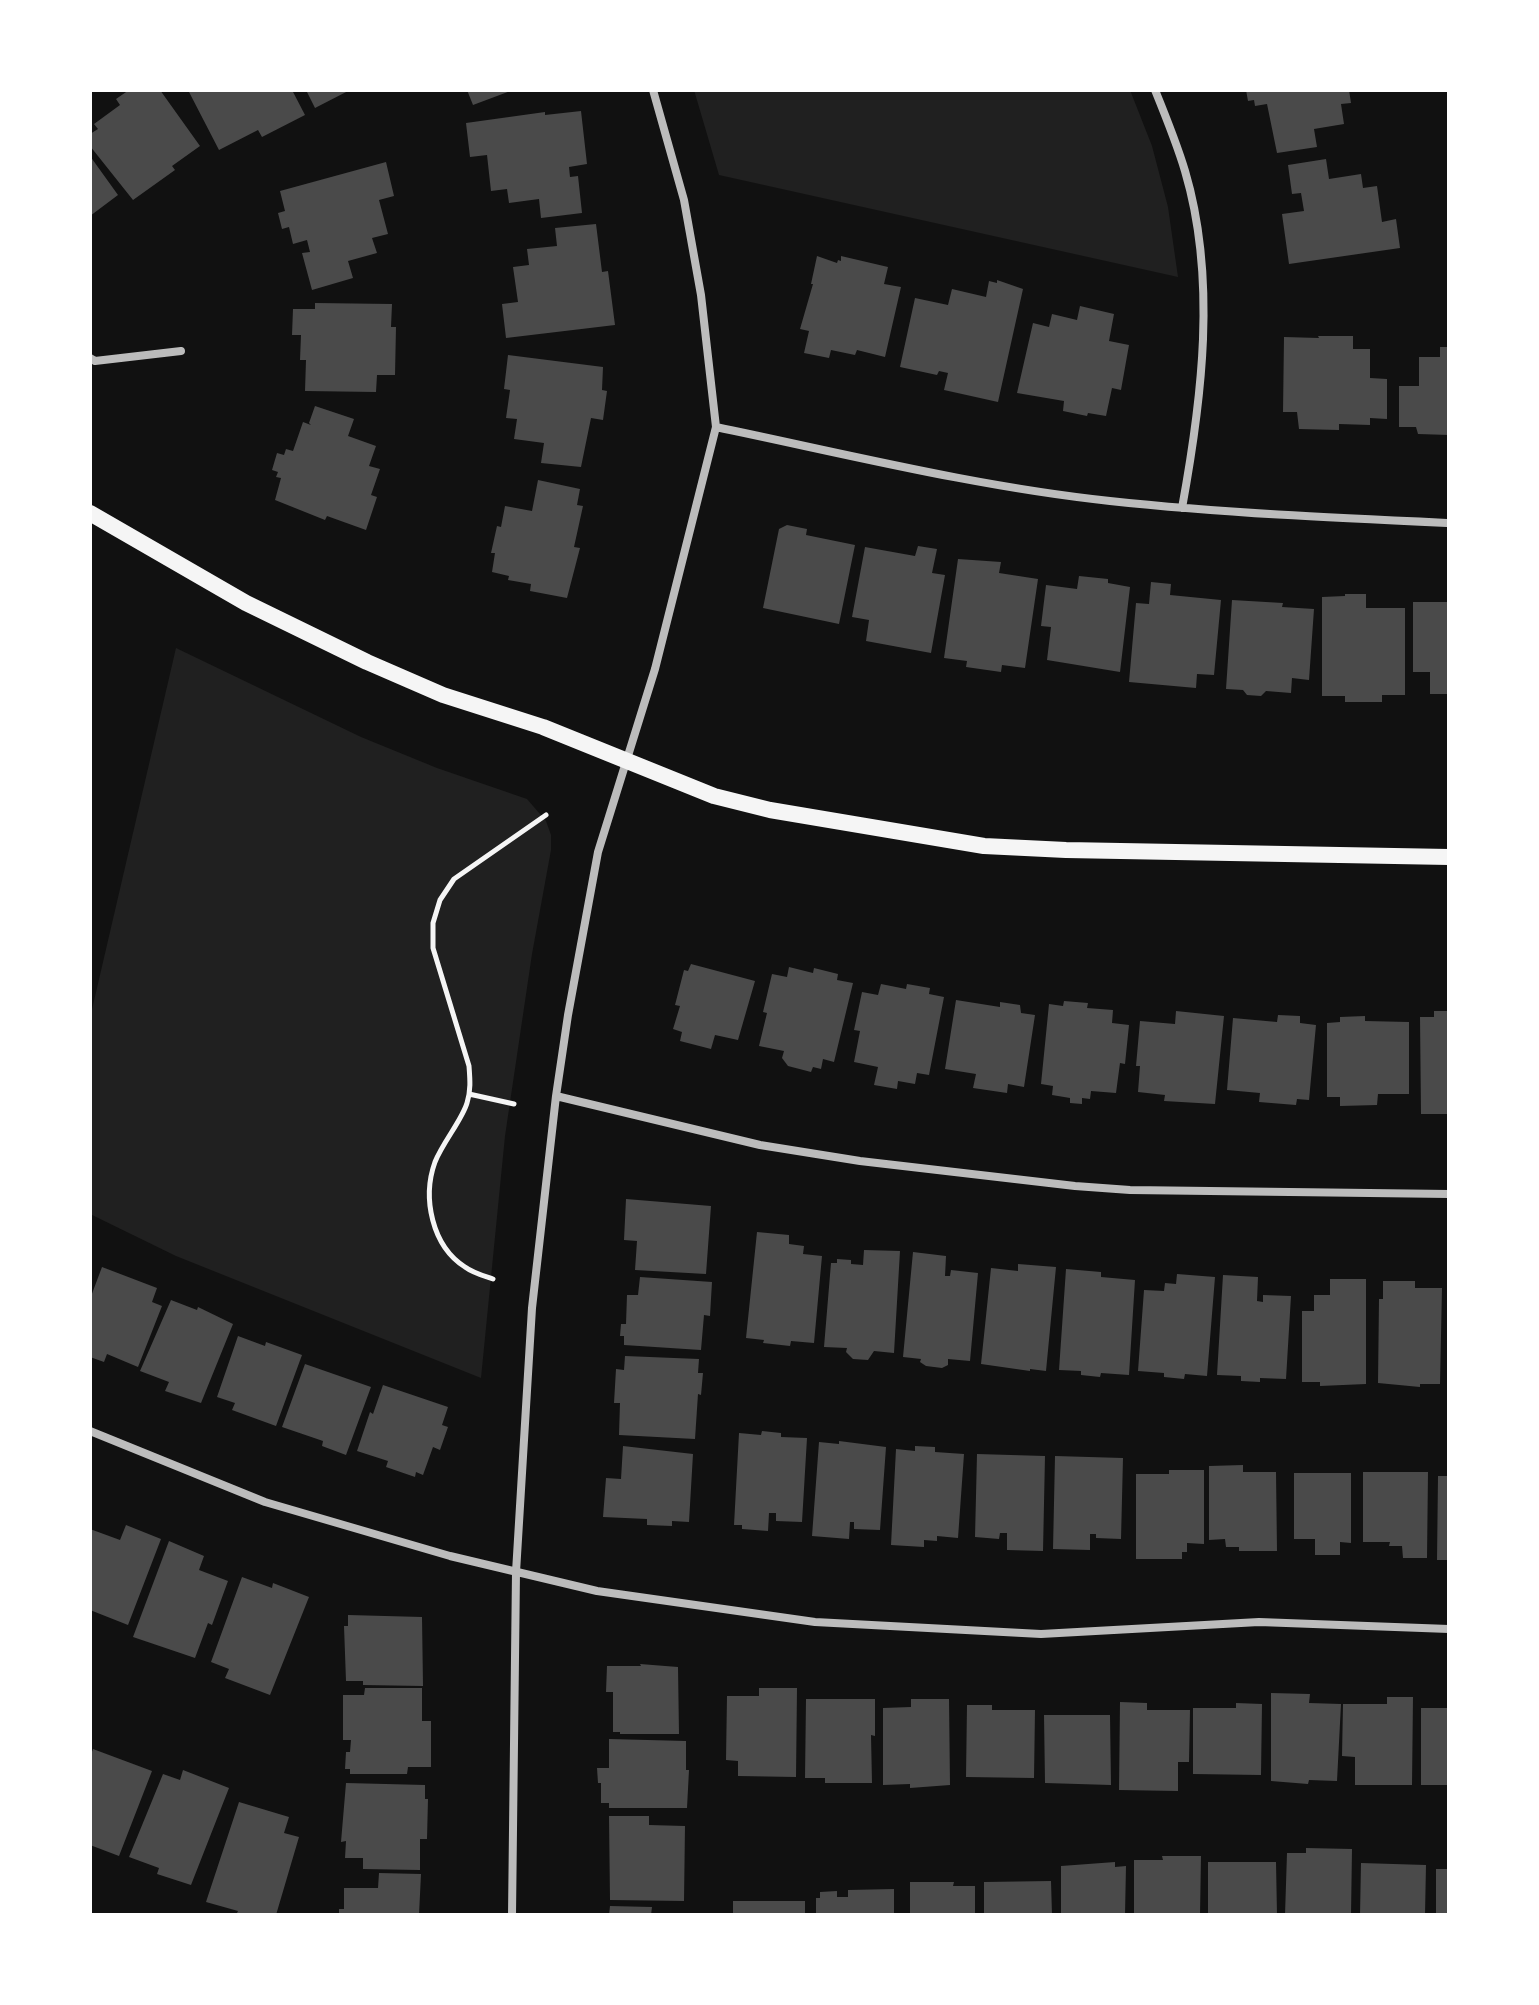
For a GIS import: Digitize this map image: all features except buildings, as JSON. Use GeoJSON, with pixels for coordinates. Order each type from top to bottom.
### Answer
{"type":"FeatureCollection","features":[{"type":"Feature","properties":{"kind":"main road"},"geometry":{"type":"LineString","coordinates":[[90,513],[246,603],[367,662],[443,695],[531,723],[728,800],[984,846],[1082,851],[1449,857]]}},
{"type":"Feature","properties":{"kind":"street"},"geometry":{"type":"LineString","coordinates":[[512,1915],[516,1572],[532,1308],[556,1096],[598,852],[655,669],[716,427],[701,295],[687,216],[653,90]]}},
{"type":"Feature","properties":{"kind":"street"},"geometry":{"type":"LineString","coordinates":[[1155,90],[1186,173],[1203,268],[1202,347],[1192,450],[1182,508]]}},
{"type":"Feature","properties":{"kind":"street"},"geometry":{"type":"LineString","coordinates":[[90,358],[95,361],[181,351]]}},
{"type":"Feature","properties":{"kind":"street"},"geometry":{"type":"LineString","coordinates":[[716,427],[1006,486],[1108,501],[1449,523]]}},
{"type":"Feature","properties":{"kind":"street"},"geometry":{"type":"LineString","coordinates":[[556,1096],[760,1145],[860,1161],[1075,1186],[1130,1190],[1449,1194]]}},
{"type":"Feature","properties":{"kind":"street"},"geometry":{"type":"LineString","coordinates":[[90,1431],[265,1502],[354,1529],[597,1591],[815,1622],[1041,1634],[1259,1622],[1449,1629]]}},
{"type":"Feature","properties":{"kind":"path"},"geometry":{"type":"LineString","coordinates":[[493,1279],[464,1267],[445,1248],[433,1226],[430,1198],[434,1165],[448,1134],[467,1106],[469,1066],[433,948],[433,923],[440,900],[454,879],[546,815]]}},
{"type":"Feature","properties":{"kind":"path"},"geometry":{"type":"LineString","coordinates":[[469,1094],[514,1104]]}},
{"type":"Feature","properties":{"kind":"shaded area"},"geometry":{"type":"Polygon","coordinates":[[[694,90],[1130,90],[1152,146],[1168,207],[1178,277],[719,175],[694,90]]]}},
{"type":"Feature","properties":{"kind":"shaded area"},"geometry":{"type":"Polygon","coordinates":[[[176,648],[361,737],[437,768],[527,799],[546,821],[551,835],[551,850],[505,1136],[481,1378],[176,1256],[90,1214],[90,1018],[176,648]]]}}]}
